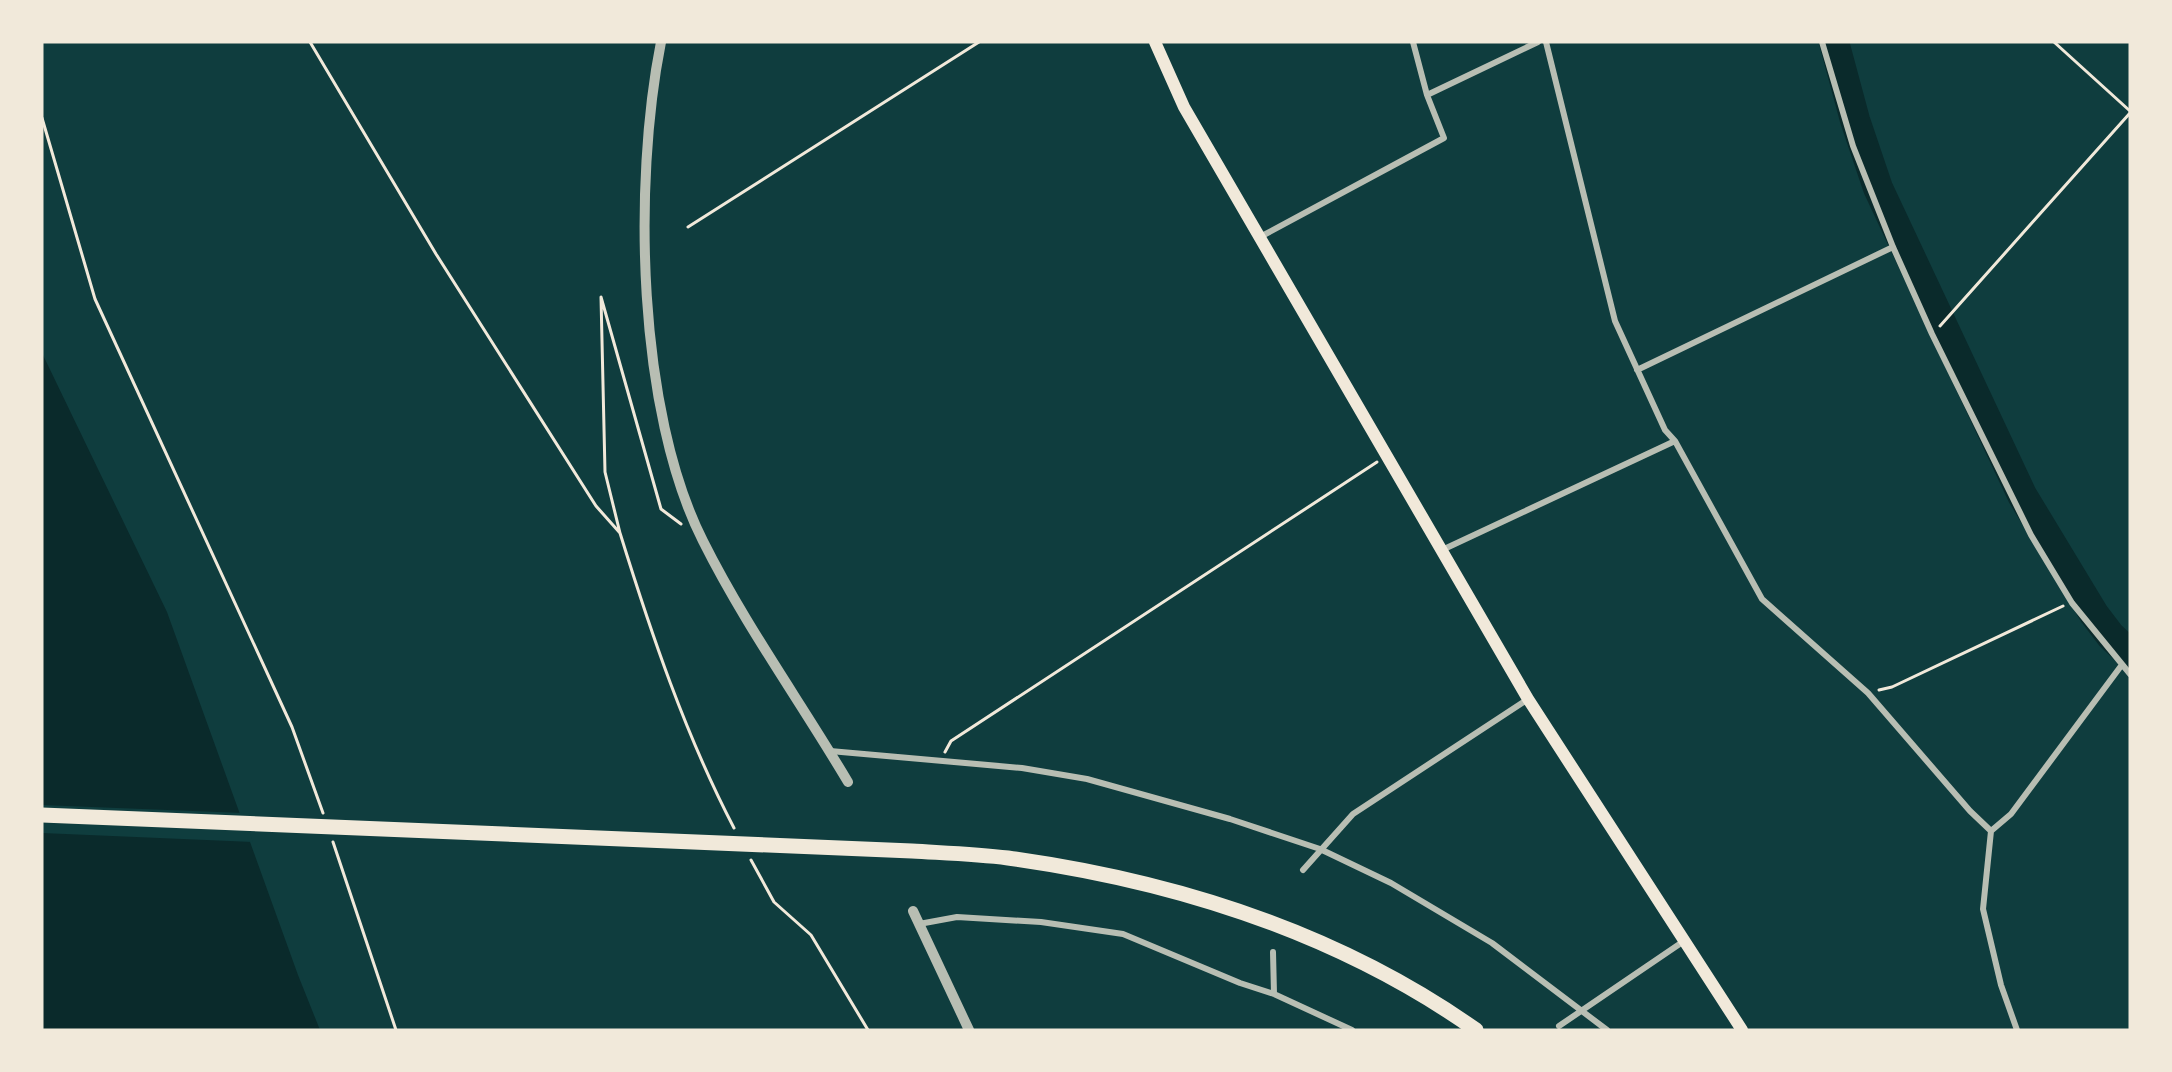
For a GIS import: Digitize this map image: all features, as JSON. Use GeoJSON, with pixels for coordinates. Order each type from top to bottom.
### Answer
{"type":"FeatureCollection","features":[{"type":"Feature","properties":{"kind":"highway"},"geometry":{"type":"LineString","coordinates":[[42,815],[1006,858],[1097,873],[1190,895],[1268,920],[1343,952],[1409,988],[1476,1030]]}},
{"type":"Feature","properties":{"kind":"main road"},"geometry":{"type":"LineString","coordinates":[[1155,42],[1184,107],[1528,699],[1742,1030]]}},
{"type":"Feature","properties":{"kind":"street"},"geometry":{"type":"LineString","coordinates":[[661,42],[655,74],[645,192],[647,286],[656,380],[672,466],[702,539],[753,631],[848,782]]}},
{"type":"Feature","properties":{"kind":"street"},"geometry":{"type":"LineString","coordinates":[[1260,237],[1444,138],[1427,95],[1413,42]]}},
{"type":"Feature","properties":{"kind":"street"},"geometry":{"type":"LineString","coordinates":[[1427,95],[1538,42]]}},
{"type":"Feature","properties":{"kind":"street"},"geometry":{"type":"LineString","coordinates":[[1546,42],[1615,321],[1665,430],[1675,441],[1762,599],[1868,693],[1970,811],[1991,831]]}},
{"type":"Feature","properties":{"kind":"street"},"geometry":{"type":"LineString","coordinates":[[1822,42],[1853,146],[1893,247],[1932,334],[2031,535],[2072,603],[2121,666],[2130,674]]}},
{"type":"Feature","properties":{"kind":"street"},"geometry":{"type":"LineString","coordinates":[[1637,370],[1893,247]]}},
{"type":"Feature","properties":{"kind":"street"},"geometry":{"type":"LineString","coordinates":[[1442,550],[1675,441]]}},
{"type":"Feature","properties":{"kind":"street"},"geometry":{"type":"LineString","coordinates":[[2018,1030],[2001,985],[1983,909],[1991,831],[2011,814],[2121,666]]}},
{"type":"Feature","properties":{"kind":"street"},"geometry":{"type":"LineString","coordinates":[[1303,870],[1353,814],[1528,699]]}},
{"type":"Feature","properties":{"kind":"street"},"geometry":{"type":"LineString","coordinates":[[829,751],[942,759],[1022,768],[1088,779],[1230,819],[1320,849],[1391,883],[1492,943],[1607,1030]]}},
{"type":"Feature","properties":{"kind":"street"},"geometry":{"type":"LineString","coordinates":[[914,911],[969,1030]]}},
{"type":"Feature","properties":{"kind":"street"},"geometry":{"type":"LineString","coordinates":[[919,924],[957,917],[1041,922],[1122,934],[1240,983],[1274,994],[1352,1030]]}},
{"type":"Feature","properties":{"kind":"street"},"geometry":{"type":"LineString","coordinates":[[1559,1026],[1684,941]]}},
{"type":"Feature","properties":{"kind":"street"},"geometry":{"type":"LineString","coordinates":[[1273,952],[1274,994]]}},
{"type":"Feature","properties":{"kind":"path"},"geometry":{"type":"LineString","coordinates":[[310,42],[452,280],[596,506],[620,533]]}},
{"type":"Feature","properties":{"kind":"path"},"geometry":{"type":"LineString","coordinates":[[688,227],[980,42]]}},
{"type":"Feature","properties":{"kind":"path"},"geometry":{"type":"LineString","coordinates":[[1932,334],[2130,112],[2054,42]]}},
{"type":"Feature","properties":{"kind":"path"},"geometry":{"type":"LineString","coordinates":[[42,118],[95,299],[292,727],[325,818]]}},
{"type":"Feature","properties":{"kind":"path"},"geometry":{"type":"LineString","coordinates":[[702,539],[661,509],[601,297],[605,472],[620,533],[652,636],[712,786],[735,828]]}},
{"type":"Feature","properties":{"kind":"path"},"geometry":{"type":"LineString","coordinates":[[942,759],[951,741],[1388,455]]}},
{"type":"Feature","properties":{"kind":"path"},"geometry":{"type":"LineString","coordinates":[[1868,693],[1892,687],[2049,611],[2072,603]]}},
{"type":"Feature","properties":{"kind":"path"},"geometry":{"type":"LineString","coordinates":[[333,841],[396,1030]]}},
{"type":"Feature","properties":{"kind":"path"},"geometry":{"type":"LineString","coordinates":[[746,850],[774,902],[811,935],[868,1030]]}},
{"type":"Feature","properties":{"kind":"water"},"geometry":{"type":"Polygon","coordinates":[[[42,353],[167,612],[320,1030],[42,1030],[42,353]]]}},
{"type":"Feature","properties":{"kind":"pier"},"geometry":{"type":"Polygon","coordinates":[[[42,805],[243,813],[253,842],[42,833],[42,805]]]}},
{"type":"Feature","properties":{"kind":"waterway"},"geometry":{"type":"LineString","coordinates":[[1834,42],[1855,120],[1878,188],[2022,495],[2094,614],[2110,635],[2130,654]]}}]}
